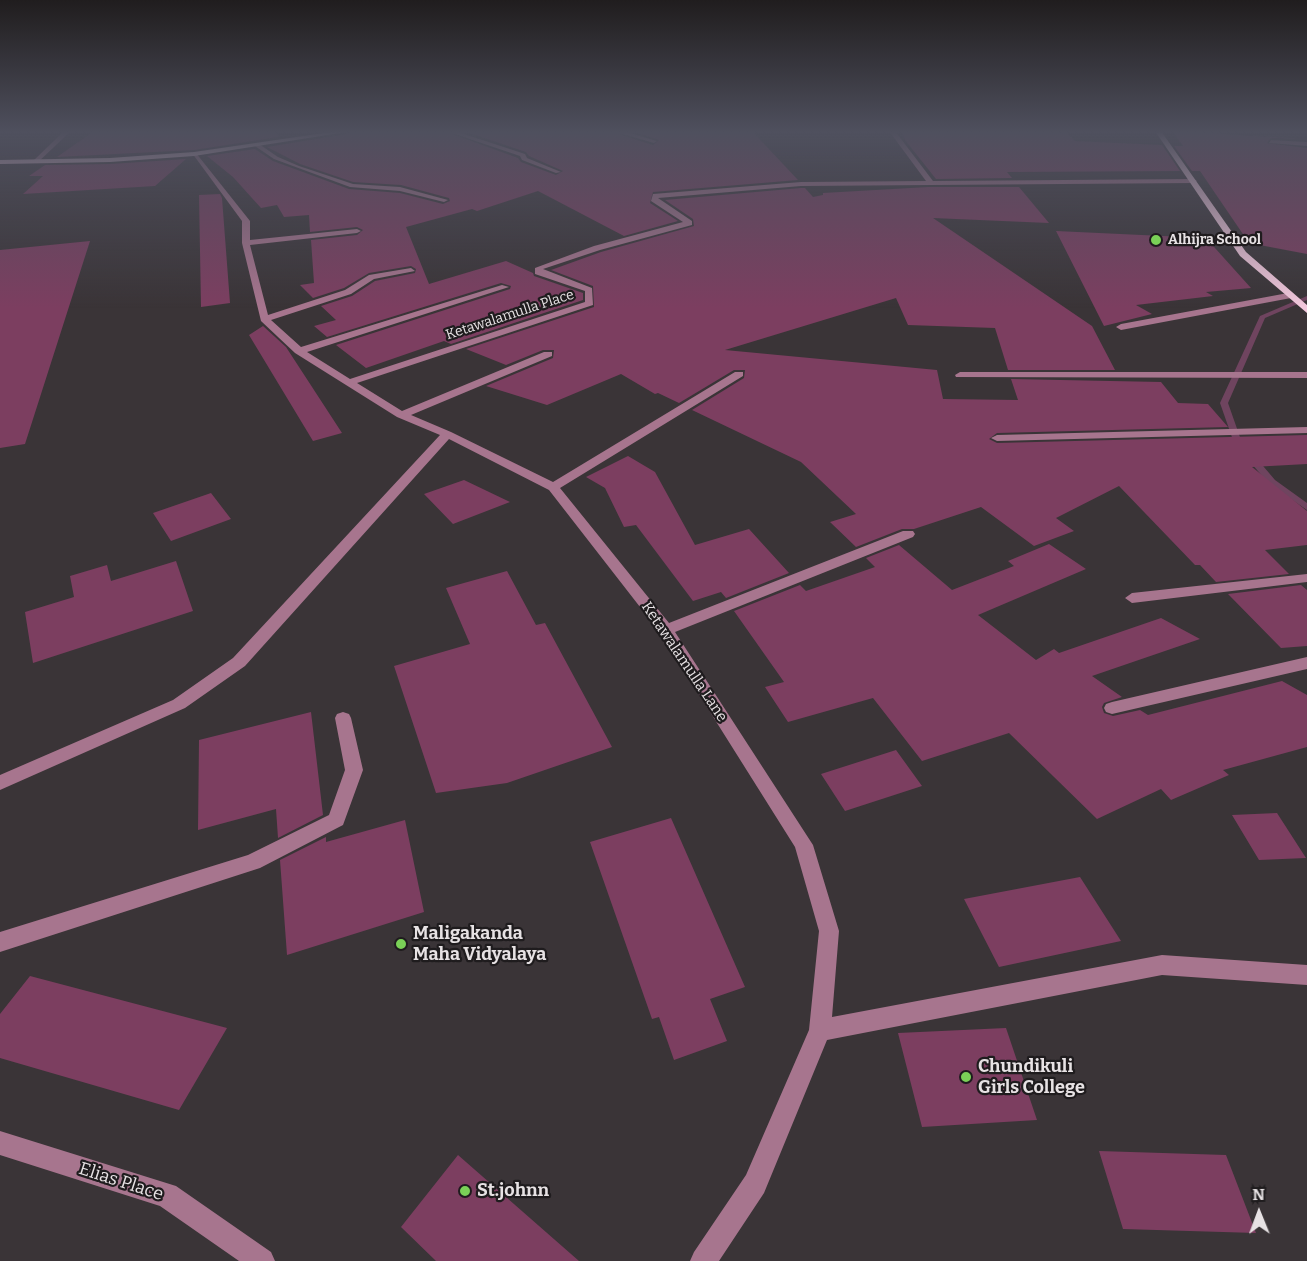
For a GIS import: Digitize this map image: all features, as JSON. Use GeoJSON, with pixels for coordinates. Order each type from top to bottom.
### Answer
{"type":"FeatureCollection","features":[{"type":"Feature","properties":{"kind":"main road"},"geometry":{"type":"LineString","coordinates":[[1200,190],[1243,254],[1304,308]]}},
{"type":"Feature","properties":{"kind":"street"},"geometry":{"type":"LineString","coordinates":[[222,190],[246,221],[246,243],[264,319],[348,292],[372,277],[411,271]]}},
{"type":"Feature","properties":{"kind":"street"},"geometry":{"type":"LineString","coordinates":[[403,190],[444,200]]}},
{"type":"Feature","properties":{"kind":"street","name":"Ketawalamulla Place"},"geometry":{"type":"LineString","coordinates":[[350,382],[590,303],[589,290],[538,272],[539,268],[597,248],[689,223],[654,199],[656,195],[724,190]]}},
{"type":"Feature","properties":{"kind":"street"},"geometry":{"type":"LineString","coordinates":[[246,243],[357,231]]}},
{"type":"Feature","properties":{"kind":"street"},"geometry":{"type":"LineString","coordinates":[[299,351],[505,287]]}},
{"type":"Feature","properties":{"kind":"street"},"geometry":{"type":"LineString","coordinates":[[1121,327],[1290,297]]}},
{"type":"Feature","properties":{"kind":"street","name":"Ketawalamulla Lane"},"geometry":{"type":"LineString","coordinates":[[264,319],[299,351],[401,415],[447,434],[553,487],[666,630],[804,845],[829,931],[820,1030],[755,1184],[703,1261]]}},
{"type":"Feature","properties":{"kind":"street"},"geometry":{"type":"LineString","coordinates":[[401,415],[548,354]]}},
{"type":"Feature","properties":{"kind":"street"},"geometry":{"type":"LineString","coordinates":[[553,487],[739,374]]}},
{"type":"Feature","properties":{"kind":"street"},"geometry":{"type":"LineString","coordinates":[[960,375],[1307,375]]}},
{"type":"Feature","properties":{"kind":"street"},"geometry":{"type":"LineString","coordinates":[[997,438],[1307,430]]}},
{"type":"Feature","properties":{"kind":"street"},"geometry":{"type":"LineString","coordinates":[[0,783],[178,704],[238,662],[447,434]]}},
{"type":"Feature","properties":{"kind":"street"},"geometry":{"type":"LineString","coordinates":[[666,630],[908,534]]}},
{"type":"Feature","properties":{"kind":"street"},"geometry":{"type":"LineString","coordinates":[[1132,598],[1307,578]]}},
{"type":"Feature","properties":{"kind":"street"},"geometry":{"type":"LineString","coordinates":[[1112,708],[1307,663]]}},
{"type":"Feature","properties":{"kind":"street"},"geometry":{"type":"LineString","coordinates":[[0,942],[253,862],[336,820],[354,770],[343,718]]}},
{"type":"Feature","properties":{"kind":"street"},"geometry":{"type":"LineString","coordinates":[[820,1030],[1162,965],[1307,975]]}},
{"type":"Feature","properties":{"kind":"street","name":"Elias Place"},"geometry":{"type":"LineString","coordinates":[[0,1143],[167,1195],[262,1261]]}},
{"type":"Feature","properties":{"kind":"building"},"geometry":{"type":"Polygon","coordinates":[[[28,190],[92,190],[23,194],[28,190]]]}},
{"type":"Feature","properties":{"kind":"building"},"geometry":{"type":"Polygon","coordinates":[[[245,190],[360,190],[400,193],[443,204],[450,201],[449,198],[419,190],[679,190],[653,192],[650,203],[678,221],[624,236],[538,191],[477,211],[472,209],[406,227],[429,284],[506,261],[533,273],[534,276],[583,293],[583,300],[451,344],[444,341],[366,368],[336,345],[510,289],[511,286],[501,283],[327,337],[314,326],[336,320],[321,306],[352,296],[375,281],[415,273],[416,269],[411,266],[369,273],[344,288],[313,298],[300,285],[314,283],[311,240],[357,235],[363,230],[357,227],[310,232],[309,215],[284,217],[277,205],[261,208],[245,190]]]}},
{"type":"Feature","properties":{"kind":"building"},"geometry":{"type":"Polygon","coordinates":[[[780,190],[807,190],[813,197],[823,195],[823,193],[878,190],[1021,190],[1049,223],[933,218],[1092,326],[1115,370],[1008,370],[995,328],[908,325],[896,298],[725,350],[937,370],[943,399],[1018,400],[1011,379],[1161,382],[1178,403],[1208,404],[1228,427],[997,433],[989,439],[997,443],[1307,435],[1307,464],[1252,467],[1307,511],[1307,545],[1265,550],[1289,574],[1216,582],[1200,565],[1195,565],[1119,486],[1056,518],[1074,531],[1034,546],[981,507],[914,529],[902,529],[856,547],[830,522],[856,514],[801,462],[692,410],[744,378],[745,370],[734,370],[679,403],[658,393],[655,394],[621,374],[547,405],[486,386],[553,358],[554,350],[543,350],[506,365],[466,349],[594,307],[593,286],[551,270],[601,252],[694,226],[693,219],[665,200],[780,190]]]}},
{"type":"Feature","properties":{"kind":"building"},"geometry":{"type":"Polygon","coordinates":[[[1213,190],[1307,190],[1307,254],[1249,243],[1213,190]]]}},
{"type":"Feature","properties":{"kind":"building"},"geometry":{"type":"Polygon","coordinates":[[[220,194],[230,303],[201,307],[199,195],[220,194]]]}},
{"type":"Feature","properties":{"kind":"building"},"geometry":{"type":"Polygon","coordinates":[[[1056,231],[1206,238],[1251,288],[1206,292],[1213,296],[1136,305],[1152,314],[1104,326],[1056,231]]]}},
{"type":"Feature","properties":{"kind":"building"},"geometry":{"type":"Polygon","coordinates":[[[90,241],[25,444],[0,448],[0,250],[90,241]]]}},
{"type":"Feature","properties":{"kind":"building"},"geometry":{"type":"Polygon","coordinates":[[[263,326],[286,347],[342,433],[313,441],[249,335],[263,326]]]}},
{"type":"Feature","properties":{"kind":"building"},"geometry":{"type":"Polygon","coordinates":[[[628,456],[655,472],[695,545],[749,529],[789,573],[726,598],[721,592],[693,601],[636,525],[624,527],[605,488],[586,477],[628,456]]]}},
{"type":"Feature","properties":{"kind":"building"},"geometry":{"type":"Polygon","coordinates":[[[464,480],[510,502],[453,524],[424,494],[464,480]]]}},
{"type":"Feature","properties":{"kind":"building"},"geometry":{"type":"Polygon","coordinates":[[[211,493],[231,519],[171,541],[153,513],[211,493]]]}},
{"type":"Feature","properties":{"kind":"building"},"geometry":{"type":"Polygon","coordinates":[[[1049,544],[1086,569],[978,615],[1036,660],[1054,649],[1059,653],[1161,618],[1200,639],[1092,676],[1122,697],[1104,703],[1102,707],[1104,713],[1113,716],[1140,710],[1148,715],[1282,681],[1307,695],[1307,747],[1223,770],[1229,775],[1171,800],[1161,789],[1097,819],[1009,733],[922,761],[873,698],[788,722],[765,687],[784,682],[734,611],[800,585],[806,591],[875,567],[866,558],[899,545],[952,590],[1014,566],[1008,561],[1049,544]]]}},
{"type":"Feature","properties":{"kind":"building"},"geometry":{"type":"Polygon","coordinates":[[[176,561],[193,611],[33,663],[25,612],[74,597],[70,576],[107,565],[111,581],[176,561]]]}},
{"type":"Feature","properties":{"kind":"building"},"geometry":{"type":"Polygon","coordinates":[[[507,571],[536,625],[545,623],[612,747],[507,783],[436,793],[394,666],[470,644],[446,588],[507,571]]]}},
{"type":"Feature","properties":{"kind":"building"},"geometry":{"type":"Polygon","coordinates":[[[1301,585],[1307,590],[1307,646],[1281,648],[1228,594],[1301,585]]]}},
{"type":"Feature","properties":{"kind":"building"},"geometry":{"type":"Polygon","coordinates":[[[311,712],[323,815],[278,838],[276,809],[198,830],[199,740],[311,712]]]}},
{"type":"Feature","properties":{"kind":"building"},"geometry":{"type":"Polygon","coordinates":[[[896,750],[922,786],[845,811],[821,774],[896,750]]]}},
{"type":"Feature","properties":{"kind":"building"},"geometry":{"type":"Polygon","coordinates":[[[1277,813],[1306,858],[1259,860],[1232,815],[1277,813]]]}},
{"type":"Feature","properties":{"kind":"building"},"geometry":{"type":"Polygon","coordinates":[[[671,818],[745,987],[710,999],[727,1041],[674,1060],[659,1017],[652,1019],[590,842],[671,818]]]}},
{"type":"Feature","properties":{"kind":"building"},"geometry":{"type":"Polygon","coordinates":[[[405,820],[424,912],[287,955],[280,860],[326,837],[326,842],[405,820]]]}},
{"type":"Feature","properties":{"kind":"building"},"geometry":{"type":"Polygon","coordinates":[[[1080,877],[1121,941],[999,967],[964,899],[1080,877]]]}},
{"type":"Feature","properties":{"kind":"building"},"geometry":{"type":"Polygon","coordinates":[[[30,976],[227,1028],[179,1110],[0,1058],[0,1014],[30,976]]]}},
{"type":"Feature","properties":{"kind":"building","name":"Chundikuli Girls College"},"geometry":{"type":"Polygon","coordinates":[[[1006,1028],[1037,1120],[922,1127],[898,1033],[1006,1028]]]}},
{"type":"Feature","properties":{"kind":"building"},"geometry":{"type":"Polygon","coordinates":[[[1099,1151],[1226,1155],[1256,1233],[1123,1229],[1099,1151]]]}},
{"type":"Feature","properties":{"kind":"building","name":"St.johnn"},"geometry":{"type":"Polygon","coordinates":[[[458,1155],[579,1261],[436,1261],[401,1227],[458,1155]]]}},
{"type":"Feature","properties":{"kind":"waterway"},"geometry":{"type":"LineString","coordinates":[[1307,298],[1262,317],[1224,403],[1237,441],[1272,482],[1307,507]]}},
{"type":"Feature","properties":{"kind":"place","name":"Alhijra School"},"geometry":{"type":"Point","coordinates":[1156,240]}},
{"type":"Feature","properties":{"kind":"place","name":"Maligakanda Maha Vidyalaya"},"geometry":{"type":"Point","coordinates":[401,944]}},
{"type":"Feature","properties":{"kind":"place","name":"Chundikuli Girls College"},"geometry":{"type":"Point","coordinates":[966,1077]}},
{"type":"Feature","properties":{"kind":"place","name":"St.johnn"},"geometry":{"type":"Point","coordinates":[465,1191]}}]}
